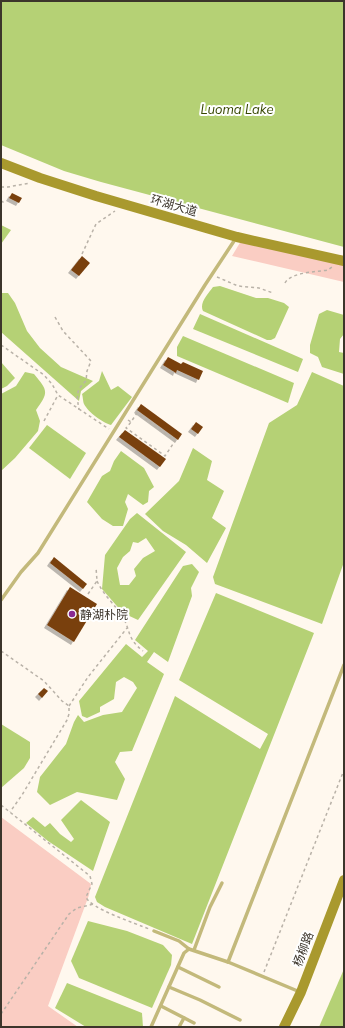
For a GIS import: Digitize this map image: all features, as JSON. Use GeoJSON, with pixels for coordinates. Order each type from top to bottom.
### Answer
{"type":"FeatureCollection","features":[{"type":"Feature","properties":{"kind":"main road","name":"环湖大道"},"geometry":{"type":"LineString","coordinates":[[1,163],[40,178],[125,205],[237,237],[339,260]]}},
{"type":"Feature","properties":{"kind":"main road","name":"杨柳路"},"geometry":{"type":"LineString","coordinates":[[284,1027],[301,992],[344,880]]}},
{"type":"Feature","properties":{"kind":"lane"},"geometry":{"type":"LineString","coordinates":[[1,600],[21,572],[38,553],[212,274],[237,237]]}},
{"type":"Feature","properties":{"kind":"lane"},"geometry":{"type":"LineString","coordinates":[[228,962],[344,665]]}},
{"type":"Feature","properties":{"kind":"lane"},"geometry":{"type":"LineString","coordinates":[[194,950],[210,907],[222,883]]}},
{"type":"Feature","properties":{"kind":"lane"},"geometry":{"type":"LineString","coordinates":[[154,931],[179,942],[189,949],[228,962],[301,992]]}},
{"type":"Feature","properties":{"kind":"lane"},"geometry":{"type":"LineString","coordinates":[[150,1027],[161,1006],[184,953],[189,949]]}},
{"type":"Feature","properties":{"kind":"lane"},"geometry":{"type":"LineString","coordinates":[[178,967],[219,987]]}},
{"type":"Feature","properties":{"kind":"lane"},"geometry":{"type":"LineString","coordinates":[[169,987],[200,1000],[240,1020]]}},
{"type":"Feature","properties":{"kind":"lane"},"geometry":{"type":"LineString","coordinates":[[161,1006],[194,1023]]}},
{"type":"Feature","properties":{"kind":"lane"},"geometry":{"type":"LineString","coordinates":[[179,1027],[184,1018]]}},
{"type":"Feature","properties":{"kind":"path"},"geometry":{"type":"LineString","coordinates":[[1,187],[8,188],[31,183]]}},
{"type":"Feature","properties":{"kind":"path"},"geometry":{"type":"LineString","coordinates":[[1,201],[3,202],[1,206]]}},
{"type":"Feature","properties":{"kind":"path"},"geometry":{"type":"LineString","coordinates":[[82,254],[96,224],[125,205]]}},
{"type":"Feature","properties":{"kind":"path"},"geometry":{"type":"LineString","coordinates":[[285,284],[286,280],[294,276],[328,270],[339,260]]}},
{"type":"Feature","properties":{"kind":"path"},"geometry":{"type":"LineString","coordinates":[[212,274],[238,286],[259,288],[273,293]]}},
{"type":"Feature","properties":{"kind":"path"},"geometry":{"type":"LineString","coordinates":[[55,317],[63,331],[91,361],[87,370],[86,381],[80,387],[77,395],[79,410]]}},
{"type":"Feature","properties":{"kind":"path"},"geometry":{"type":"LineString","coordinates":[[1,345],[44,375],[52,384],[58,395],[114,432]]}},
{"type":"Feature","properties":{"kind":"path"},"geometry":{"type":"LineString","coordinates":[[44,421],[58,395]]}},
{"type":"Feature","properties":{"kind":"path"},"geometry":{"type":"LineString","coordinates":[[137,413],[176,441],[165,456],[126,428],[131,422],[137,413]]}},
{"type":"Feature","properties":{"kind":"path"},"geometry":{"type":"LineString","coordinates":[[123,417],[131,422]]}},
{"type":"Feature","properties":{"kind":"path"},"geometry":{"type":"LineString","coordinates":[[96,568],[97,581],[102,592],[120,613],[132,641],[143,651]]}},
{"type":"Feature","properties":{"kind":"path"},"geometry":{"type":"LineString","coordinates":[[88,594],[97,581]]}},
{"type":"Feature","properties":{"kind":"path"},"geometry":{"type":"LineString","coordinates":[[10,812],[22,795],[67,720],[69,706],[88,677],[127,628]]}},
{"type":"Feature","properties":{"kind":"path"},"geometry":{"type":"LineString","coordinates":[[1,651],[44,681],[62,701],[69,706]]}},
{"type":"Feature","properties":{"kind":"path"},"geometry":{"type":"LineString","coordinates":[[262,976],[344,770]]}},
{"type":"Feature","properties":{"kind":"path"},"geometry":{"type":"LineString","coordinates":[[1,805],[90,876],[92,884],[87,893],[86,899],[105,912],[154,931]]}},
{"type":"Feature","properties":{"kind":"path"},"geometry":{"type":"LineString","coordinates":[[1,1014],[69,914],[77,908],[95,904]]}},
{"type":"Feature","properties":{"kind":"shaded area"},"geometry":{"type":"Polygon","coordinates":[[[241,241],[344,265],[344,282],[232,256],[241,241]]]}},
{"type":"Feature","properties":{"kind":"shaded area"},"geometry":{"type":"Polygon","coordinates":[[[1,817],[91,884],[89,895],[48,1006],[78,1027],[1,1027],[1,817]]]}},
{"type":"Feature","properties":{"kind":"water","name":"Luoma Lake"},"geometry":{"type":"Polygon","coordinates":[[[1,1],[344,1],[344,247],[64,171],[1,145],[1,1]]]}},
{"type":"Feature","properties":{"kind":"water"},"geometry":{"type":"Polygon","coordinates":[[[1,225],[11,230],[1,244],[1,225]]]}},
{"type":"Feature","properties":{"kind":"water"},"geometry":{"type":"Polygon","coordinates":[[[220,286],[256,298],[268,298],[284,303],[289,307],[275,338],[267,340],[203,311],[203,302],[213,287],[220,286]]]}},
{"type":"Feature","properties":{"kind":"water"},"geometry":{"type":"Polygon","coordinates":[[[1,293],[8,293],[15,303],[27,331],[40,348],[61,367],[93,381],[81,391],[79,401],[1,332],[1,293]]]}},
{"type":"Feature","properties":{"kind":"water"},"geometry":{"type":"Polygon","coordinates":[[[327,310],[344,315],[344,334],[340,339],[339,352],[344,353],[344,374],[322,367],[318,357],[310,353],[310,345],[319,314],[327,310]]]}},
{"type":"Feature","properties":{"kind":"water"},"geometry":{"type":"Polygon","coordinates":[[[200,314],[303,359],[298,372],[193,329],[200,314]]]}},
{"type":"Feature","properties":{"kind":"water"},"geometry":{"type":"Polygon","coordinates":[[[183,336],[294,383],[288,403],[177,356],[177,347],[183,336]]]}},
{"type":"Feature","properties":{"kind":"water"},"geometry":{"type":"Polygon","coordinates":[[[1,362],[15,378],[7,386],[1,389],[1,362]]]}},
{"type":"Feature","properties":{"kind":"water"},"geometry":{"type":"Polygon","coordinates":[[[102,371],[111,390],[118,386],[132,397],[111,425],[92,414],[84,404],[82,394],[99,381],[102,371]]]}},
{"type":"Feature","properties":{"kind":"water"},"geometry":{"type":"Polygon","coordinates":[[[25,372],[34,374],[42,384],[45,392],[43,399],[36,410],[40,421],[38,431],[15,458],[1,471],[1,394],[16,386],[25,372]]]}},
{"type":"Feature","properties":{"kind":"water"},"geometry":{"type":"Polygon","coordinates":[[[312,372],[344,386],[344,562],[322,624],[215,584],[213,577],[269,423],[297,405],[312,372]]]}},
{"type":"Feature","properties":{"kind":"water"},"geometry":{"type":"Polygon","coordinates":[[[47,425],[86,453],[70,479],[29,448],[47,425]]]}},
{"type":"Feature","properties":{"kind":"water"},"geometry":{"type":"Polygon","coordinates":[[[193,448],[212,461],[207,480],[224,491],[212,518],[226,528],[207,563],[186,545],[163,531],[145,514],[179,481],[193,448]]]}},
{"type":"Feature","properties":{"kind":"water"},"geometry":{"type":"Polygon","coordinates":[[[121,451],[144,468],[154,487],[149,491],[148,502],[143,505],[128,494],[125,502],[128,509],[123,526],[113,526],[102,519],[87,502],[102,476],[110,471],[114,461],[121,451]]]}},
{"type":"Feature","properties":{"kind":"water"},"geometry":{"type":"Polygon","coordinates":[[[137,513],[186,552],[138,620],[123,613],[102,589],[105,555],[130,519],[137,513]],[[146,538],[138,543],[133,542],[130,551],[123,557],[117,568],[120,585],[129,585],[136,576],[134,569],[143,558],[155,551],[146,538]]]}},
{"type":"Feature","properties":{"kind":"water"},"geometry":{"type":"Polygon","coordinates":[[[192,564],[199,572],[191,588],[192,596],[168,662],[154,652],[147,662],[164,674],[132,751],[120,752],[115,762],[125,779],[117,800],[77,792],[50,805],[37,792],[40,777],[66,744],[78,715],[84,722],[103,715],[122,712],[137,688],[133,682],[124,677],[116,682],[114,699],[100,707],[100,712],[87,718],[82,716],[79,701],[126,644],[142,657],[148,651],[135,640],[183,566],[192,564]]]}},
{"type":"Feature","properties":{"kind":"water"},"geometry":{"type":"Polygon","coordinates":[[[216,593],[314,633],[192,944],[105,907],[97,902],[95,897],[175,696],[260,749],[268,734],[179,680],[216,593]]]}},
{"type":"Feature","properties":{"kind":"water"},"geometry":{"type":"Polygon","coordinates":[[[1,724],[30,742],[30,758],[24,768],[1,788],[1,724]]]}},
{"type":"Feature","properties":{"kind":"water"},"geometry":{"type":"Polygon","coordinates":[[[81,800],[110,822],[93,871],[48,841],[26,823],[33,817],[45,827],[50,823],[60,834],[71,842],[74,839],[61,820],[81,800]]]}},
{"type":"Feature","properties":{"kind":"water"},"geometry":{"type":"Polygon","coordinates":[[[88,921],[127,931],[163,945],[172,955],[171,965],[152,1008],[79,978],[71,961],[88,921]]]}},
{"type":"Feature","properties":{"kind":"water"},"geometry":{"type":"Polygon","coordinates":[[[344,969],[344,1027],[319,1027],[344,969]]]}},
{"type":"Feature","properties":{"kind":"water"},"geometry":{"type":"Polygon","coordinates":[[[67,983],[142,1013],[143,1027],[86,1027],[55,1008],[67,983]]]}},
{"type":"Feature","properties":{"kind":"building"},"geometry":{"type":"Polygon","coordinates":[[[12,193],[22,198],[19,203],[9,198],[12,193]]]}},
{"type":"Feature","properties":{"kind":"building"},"geometry":{"type":"Polygon","coordinates":[[[82,256],[90,263],[79,276],[71,270],[82,256]]]}},
{"type":"Feature","properties":{"kind":"building"},"geometry":{"type":"Polygon","coordinates":[[[168,357],[181,364],[183,362],[203,371],[199,380],[177,370],[176,373],[163,365],[168,357]]]}},
{"type":"Feature","properties":{"kind":"building"},"geometry":{"type":"Polygon","coordinates":[[[141,404],[182,434],[178,440],[137,410],[141,404]]]}},
{"type":"Feature","properties":{"kind":"building"},"geometry":{"type":"Polygon","coordinates":[[[196,422],[203,427],[198,434],[191,429],[196,422]]]}},
{"type":"Feature","properties":{"kind":"building"},"geometry":{"type":"Polygon","coordinates":[[[125,430],[166,459],[160,467],[119,437],[125,430]]]}},
{"type":"Feature","properties":{"kind":"building"},"geometry":{"type":"Polygon","coordinates":[[[54,557],[87,584],[83,589],[50,563],[54,557]]]}},
{"type":"Feature","properties":{"kind":"building","name":"静湖朴院"},"geometry":{"type":"Polygon","coordinates":[[[70,587],[97,604],[74,642],[47,625],[70,587]]]}},
{"type":"Feature","properties":{"kind":"building"},"geometry":{"type":"Polygon","coordinates":[[[44,688],[48,691],[42,698],[38,694],[44,688]]]}},
{"type":"Feature","properties":{"kind":"place","name":"静湖朴院"},"geometry":{"type":"Point","coordinates":[72,614]}}]}
